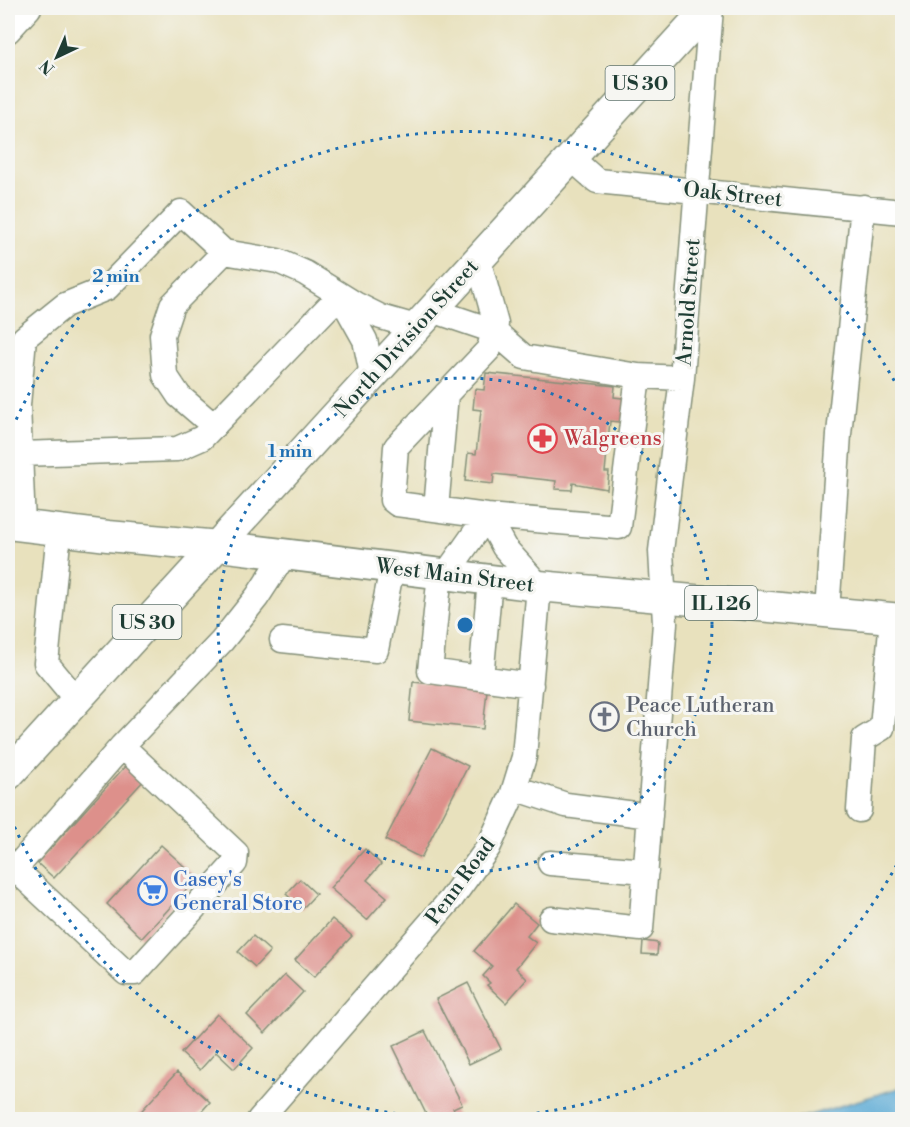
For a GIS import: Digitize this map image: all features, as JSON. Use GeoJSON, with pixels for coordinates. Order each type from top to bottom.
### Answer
{"type":"FeatureCollection","features":[{"type":"Feature","properties":{"kind":"main road","name":"North Division Street"},"geometry":{"type":"LineString","coordinates":[[8,775],[219,546],[372,374],[709,8]]}},
{"type":"Feature","properties":{"kind":"main road","name":"West Main Street"},"geometry":{"type":"LineString","coordinates":[[15,524],[59,531],[219,546],[539,586],[897,619]]}},
{"type":"Feature","properties":{"kind":"street"},"geometry":{"type":"LineString","coordinates":[[8,31],[29,8]]}},
{"type":"Feature","properties":{"kind":"street","name":"Arnold Street"},"geometry":{"type":"LineString","coordinates":[[552,919],[641,929],[665,623],[662,597],[662,551],[682,378],[709,8]]}},
{"type":"Feature","properties":{"kind":"street","name":"Oak Street"},"geometry":{"type":"LineString","coordinates":[[571,158],[597,181],[903,212]]}},
{"type":"Feature","properties":{"kind":"street"},"geometry":{"type":"LineString","coordinates":[[827,612],[839,434],[863,207]]}},
{"type":"Feature","properties":{"kind":"street"},"geometry":{"type":"LineString","coordinates":[[15,524],[20,453],[18,405],[24,338],[65,306],[107,288],[181,212],[224,252],[278,261],[381,316],[424,318],[494,331],[524,357],[638,376],[682,378]]}},
{"type":"Feature","properties":{"kind":"street"},"geometry":{"type":"LineString","coordinates":[[214,426],[179,396],[165,375],[162,334],[172,305],[224,252]]}},
{"type":"Feature","properties":{"kind":"street"},"geometry":{"type":"LineString","coordinates":[[478,259],[496,324],[489,349],[396,447],[392,500],[397,504],[487,516],[619,527],[638,376]]}},
{"type":"Feature","properties":{"kind":"street"},"geometry":{"type":"LineString","coordinates":[[340,295],[365,340],[372,374]]}},
{"type":"Feature","properties":{"kind":"street"},"geometry":{"type":"LineString","coordinates":[[20,453],[177,449],[202,438],[340,295]]}},
{"type":"Feature","properties":{"kind":"street"},"geometry":{"type":"LineString","coordinates":[[436,509],[446,394]]}},
{"type":"Feature","properties":{"kind":"street"},"geometry":{"type":"LineString","coordinates":[[487,516],[443,573],[430,671],[531,685]]}},
{"type":"Feature","properties":{"kind":"street"},"geometry":{"type":"LineString","coordinates":[[487,516],[504,547],[539,586]]}},
{"type":"Feature","properties":{"kind":"street"},"geometry":{"type":"LineString","coordinates":[[59,531],[46,663],[76,699]]}},
{"type":"Feature","properties":{"kind":"street"},"geometry":{"type":"LineString","coordinates":[[122,746],[236,853],[235,863],[135,973],[126,973],[11,865],[122,746],[222,641],[257,597],[285,554]]}},
{"type":"Feature","properties":{"kind":"street"},"geometry":{"type":"LineString","coordinates":[[282,640],[376,650],[392,567]]}},
{"type":"Feature","properties":{"kind":"street"},"geometry":{"type":"LineString","coordinates":[[481,678],[490,580]]}},
{"type":"Feature","properties":{"kind":"street","name":"Penn Road"},"geometry":{"type":"LineString","coordinates":[[259,1119],[451,899],[488,848],[515,788],[524,757],[539,586]]}},
{"type":"Feature","properties":{"kind":"street"},"geometry":{"type":"LineString","coordinates":[[859,810],[864,739],[882,728],[897,619]]}},
{"type":"Feature","properties":{"kind":"street"},"geometry":{"type":"LineString","coordinates":[[515,788],[566,805],[650,816]]}},
{"type":"Feature","properties":{"kind":"street"},"geometry":{"type":"LineString","coordinates":[[550,863],[646,871]]}},
{"type":"Feature","properties":{"kind":"water"},"geometry":{"type":"Polygon","coordinates":[[[902,1087],[902,1119],[797,1119],[902,1087]]]}},
{"type":"Feature","properties":{"kind":"building","name":"Walgreens"},"geometry":{"type":"Polygon","coordinates":[[[486,373],[615,386],[614,397],[631,399],[628,423],[610,421],[605,472],[609,472],[607,489],[573,483],[572,490],[555,489],[556,481],[494,474],[493,484],[465,481],[468,453],[476,454],[481,410],[473,409],[475,389],[484,390],[486,373]]]}},
{"type":"Feature","properties":{"kind":"building"},"geometry":{"type":"Polygon","coordinates":[[[413,682],[487,690],[483,729],[409,721],[413,682]]]}},
{"type":"Feature","properties":{"kind":"building"},"geometry":{"type":"Polygon","coordinates":[[[432,748],[468,766],[421,858],[385,840],[432,748]]]}},
{"type":"Feature","properties":{"kind":"building"},"geometry":{"type":"Polygon","coordinates":[[[129,762],[146,778],[54,878],[37,863],[129,762]]]}},
{"type":"Feature","properties":{"kind":"building","name":"Casey's General Store"},"geometry":{"type":"Polygon","coordinates":[[[161,845],[197,878],[142,938],[107,904],[161,845]]]}},
{"type":"Feature","properties":{"kind":"building"},"geometry":{"type":"Polygon","coordinates":[[[365,849],[381,864],[367,880],[387,897],[367,920],[330,888],[365,849]]]}},
{"type":"Feature","properties":{"kind":"building"},"geometry":{"type":"Polygon","coordinates":[[[300,879],[316,894],[302,909],[286,894],[300,879]]]}},
{"type":"Feature","properties":{"kind":"building"},"geometry":{"type":"Polygon","coordinates":[[[514,904],[537,923],[527,936],[536,943],[516,968],[527,979],[506,1003],[487,985],[490,983],[483,976],[492,966],[474,951],[514,904]]]}},
{"type":"Feature","properties":{"kind":"building"},"geometry":{"type":"Polygon","coordinates":[[[332,919],[352,936],[314,977],[295,960],[332,919]]]}},
{"type":"Feature","properties":{"kind":"building"},"geometry":{"type":"Polygon","coordinates":[[[253,936],[270,951],[255,967],[238,952],[253,936]]]}},
{"type":"Feature","properties":{"kind":"building"},"geometry":{"type":"Polygon","coordinates":[[[643,941],[658,943],[657,955],[642,954],[643,941]]]}},
{"type":"Feature","properties":{"kind":"building"},"geometry":{"type":"Polygon","coordinates":[[[285,975],[303,992],[265,1033],[247,1015],[285,975]]]}},
{"type":"Feature","properties":{"kind":"building"},"geometry":{"type":"Polygon","coordinates":[[[468,983],[501,1049],[469,1064],[436,999],[468,983]]]}},
{"type":"Feature","properties":{"kind":"building"},"geometry":{"type":"Polygon","coordinates":[[[217,1014],[253,1048],[234,1069],[216,1052],[200,1070],[181,1053],[217,1014]]]}},
{"type":"Feature","properties":{"kind":"building"},"geometry":{"type":"Polygon","coordinates":[[[425,1031],[462,1104],[453,1108],[459,1120],[429,1120],[393,1046],[425,1031]]]}},
{"type":"Feature","properties":{"kind":"building"},"geometry":{"type":"Polygon","coordinates":[[[177,1072],[210,1102],[194,1120],[133,1120],[177,1072]]]}},
{"type":"Feature","properties":{"kind":"place","name":"Walgreens"},"geometry":{"type":"Point","coordinates":[543,438]}},
{"type":"Feature","properties":{"kind":"place","name":"Peace Lutheran Church"},"geometry":{"type":"Point","coordinates":[605,717]}},
{"type":"Feature","properties":{"kind":"place","name":"Casey's General Store"},"geometry":{"type":"Point","coordinates":[152,891]}}]}
